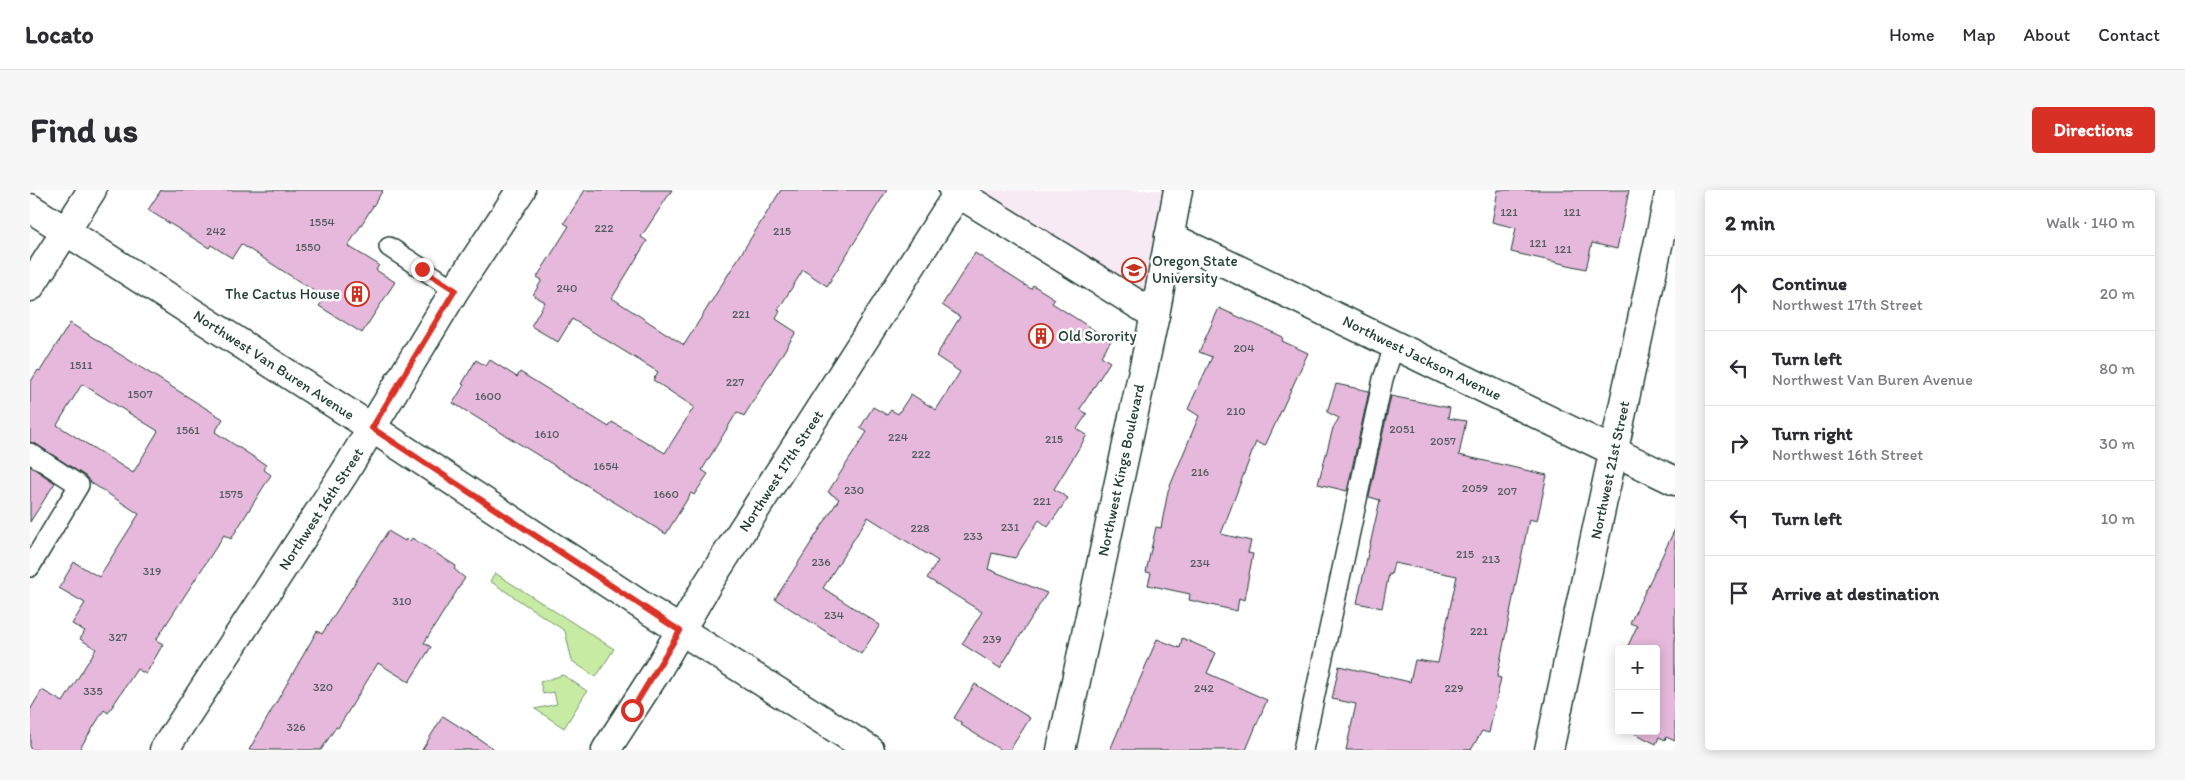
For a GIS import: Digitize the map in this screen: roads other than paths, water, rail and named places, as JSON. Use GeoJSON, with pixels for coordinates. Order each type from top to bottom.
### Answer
{"type":"FeatureCollection","features":[{"type":"Feature","properties":{"kind":"street"},"geometry":{"type":"LineString","coordinates":[[30,287],[92,190]]}},
{"type":"Feature","properties":{"kind":"street","name":"Northwest 16th Street"},"geometry":{"type":"LineString","coordinates":[[164,750],[372,428],[455,290],[521,190]]}},
{"type":"Feature","properties":{"kind":"street","name":"Northwest Kings Boulevard"},"geometry":{"type":"LineString","coordinates":[[1061,750],[1154,315],[1178,190]]}},
{"type":"Feature","properties":{"kind":"street","name":"Northwest 21st Street"},"geometry":{"type":"LineString","coordinates":[[1549,750],[1670,190]]}},
{"type":"Feature","properties":{"kind":"street"},"geometry":{"type":"LineString","coordinates":[[956,191],[1154,315]]}},
{"type":"Feature","properties":{"kind":"street","name":"Northwest 17th Street"},"geometry":{"type":"LineString","coordinates":[[606,750],[707,585],[956,191]]}},
{"type":"Feature","properties":{"kind":"street","name":"Northwest Van Buren Avenue"},"geometry":{"type":"LineString","coordinates":[[30,208],[372,428],[680,631],[870,750]]}},
{"type":"Feature","properties":{"kind":"street","name":"Northwest Jackson Avenue"},"geometry":{"type":"LineString","coordinates":[[1169,236],[1675,481]]}},
{"type":"Feature","properties":{"kind":"lane"},"geometry":{"type":"LineString","coordinates":[[388,247],[455,290]]}},
{"type":"Feature","properties":{"kind":"lane"},"geometry":{"type":"LineString","coordinates":[[1303,750],[1382,379],[1395,344]]}},
{"type":"Feature","properties":{"kind":"lane"},"geometry":{"type":"LineString","coordinates":[[30,453],[79,486],[30,567]]}},
{"type":"Feature","properties":{"kind":"place","name":"Oregon State University"},"geometry":{"type":"Point","coordinates":[1134,270]}},
{"type":"Feature","properties":{"kind":"place","name":"The Cactus House"},"geometry":{"type":"Point","coordinates":[357,294]}},
{"type":"Feature","properties":{"kind":"place","name":"Old Sorority"},"geometry":{"type":"Point","coordinates":[1041,336]}}]}
